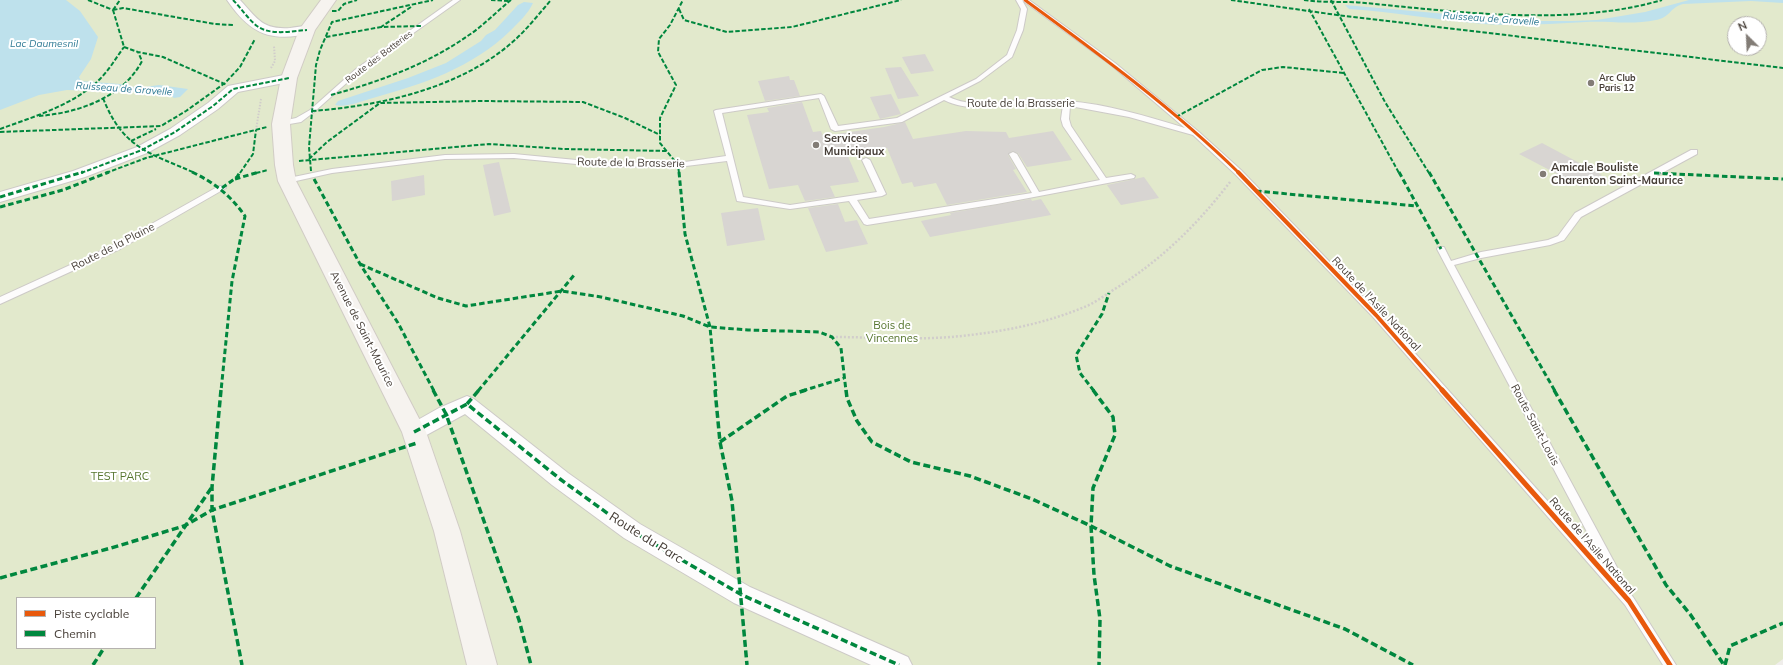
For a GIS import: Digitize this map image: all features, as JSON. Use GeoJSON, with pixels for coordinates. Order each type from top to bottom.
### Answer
{"type":"FeatureCollection","features":[{"type":"Feature","properties":{"kind":"main road","name":"Avenue de Saint-Maurice"},"geometry":{"type":"LineString","coordinates":[[329,0],[307,30],[289,78],[281,124],[286,181],[414,432],[447,531],[482,665]]}},
{"type":"Feature","properties":{"kind":"street"},"geometry":{"type":"LineString","coordinates":[[233,0],[257,26],[264,30],[277,32],[307,30]]}},
{"type":"Feature","properties":{"kind":"street"},"geometry":{"type":"LineString","coordinates":[[0,198],[79,174],[142,150],[175,132],[213,106],[232,89],[289,78]]}},
{"type":"Feature","properties":{"kind":"street","name":"Route du Parc"},"geometry":{"type":"LineString","coordinates":[[414,432],[467,404],[560,479],[632,531],[742,595],[899,665]]}},
{"type":"Feature","properties":{"kind":"lane","name":"Route des Batteries"},"geometry":{"type":"LineString","coordinates":[[281,124],[298,120],[312,111],[358,70],[457,0]]}},
{"type":"Feature","properties":{"kind":"lane"},"geometry":{"type":"LineString","coordinates":[[866,160],[882,194],[790,207],[740,199],[718,111],[821,96],[835,129],[899,120],[978,80],[1010,56],[1020,30],[1024,9],[1019,0]]}},
{"type":"Feature","properties":{"kind":"lane","name":"Route de l'Asile National"},"geometry":{"type":"LineString","coordinates":[[1024,0],[1113,64],[1196,134],[1238,172],[1376,315],[1629,601],[1670,665]]}},
{"type":"Feature","properties":{"kind":"lane","name":"Route de la Brasserie"},"geometry":{"type":"LineString","coordinates":[[945,98],[951,102],[970,105],[1023,102],[1067,103],[1110,110],[1196,134]]}},
{"type":"Feature","properties":{"kind":"lane"},"geometry":{"type":"LineString","coordinates":[[1067,103],[1065,119],[1067,126],[1105,182]]}},
{"type":"Feature","properties":{"kind":"lane"},"geometry":{"type":"LineString","coordinates":[[1449,264],[1481,255],[1550,242],[1561,238],[1570,228],[1578,215],[1694,152]]}},
{"type":"Feature","properties":{"kind":"lane"},"geometry":{"type":"LineString","coordinates":[[1012,154],[1037,195]]}},
{"type":"Feature","properties":{"kind":"lane","name":"Route de la Brasserie"},"geometry":{"type":"LineString","coordinates":[[286,181],[332,171],[445,156],[514,156],[598,164],[670,165],[730,158]]}},
{"type":"Feature","properties":{"kind":"lane"},"geometry":{"type":"LineString","coordinates":[[852,199],[867,222],[1037,195],[1131,176]]}},
{"type":"Feature","properties":{"kind":"lane","name":"Route de la Plaine"},"geometry":{"type":"LineString","coordinates":[[0,301],[117,247],[222,188]]}},
{"type":"Feature","properties":{"kind":"lane","name":"Route Saint-Louis"},"geometry":{"type":"LineString","coordinates":[[1441,249],[1629,601]]}},
{"type":"Feature","properties":{"kind":"path"},"geometry":{"type":"LineString","coordinates":[[832,337],[951,337],[996,330],[1041,320],[1090,305],[1127,282],[1174,246],[1214,203],[1238,172]]}},
{"type":"Feature","properties":{"kind":"green space","name":"Bois de Vincennes"},"geometry":{"type":"Polygon","coordinates":[[[0,0],[1783,0],[1783,659],[1775,665],[0,665],[0,0]]]}},
{"type":"Feature","properties":{"kind":"water","name":"Lac Daumesnil"},"geometry":{"type":"Polygon","coordinates":[[[0,0],[66,0],[80,11],[98,37],[91,59],[79,77],[81,81],[120,84],[139,88],[159,85],[188,89],[180,97],[174,98],[167,93],[148,94],[141,91],[126,92],[67,90],[39,95],[0,110],[0,0]]]}},
{"type":"Feature","properties":{"kind":"water","name":"Ruisseau de Gravelle"},"geometry":{"type":"Polygon","coordinates":[[[1689,0],[1783,0],[1783,3],[1751,1],[1683,4],[1675,7],[1661,19],[1647,21],[1630,23],[1586,22],[1521,25],[1483,24],[1349,9],[1345,5],[1526,21],[1572,21],[1597,20],[1645,12],[1689,0]]]}},
{"type":"Feature","properties":{"kind":"water"},"geometry":{"type":"Polygon","coordinates":[[[524,2],[533,3],[519,22],[495,44],[463,65],[410,87],[354,104],[344,106],[335,105],[338,101],[408,78],[446,63],[481,41],[486,35],[495,30],[518,5],[524,2]]]}},
{"type":"Feature","properties":{"kind":"building"},"geometry":{"type":"Polygon","coordinates":[[[925,54],[934,71],[911,74],[902,57],[925,54]]]}},
{"type":"Feature","properties":{"kind":"building"},"geometry":{"type":"Polygon","coordinates":[[[901,67],[919,96],[898,99],[885,68],[901,67]]]}},
{"type":"Feature","properties":{"kind":"building"},"geometry":{"type":"Polygon","coordinates":[[[789,76],[790,80],[794,80],[800,96],[765,101],[758,81],[789,76]]]}},
{"type":"Feature","properties":{"kind":"building"},"geometry":{"type":"Polygon","coordinates":[[[891,94],[901,114],[880,119],[870,97],[891,94]]]}},
{"type":"Feature","properties":{"kind":"building"},"geometry":{"type":"Polygon","coordinates":[[[802,102],[813,132],[821,131],[823,136],[884,127],[905,122],[913,139],[966,131],[1006,132],[1009,138],[1053,131],[1072,160],[1027,167],[1018,153],[1012,151],[1008,155],[1016,169],[1013,170],[1027,192],[947,205],[936,183],[914,187],[912,182],[902,184],[887,148],[847,154],[859,182],[830,186],[835,197],[805,201],[798,185],[769,189],[747,115],[769,112],[767,108],[802,102]]]}},
{"type":"Feature","properties":{"kind":"building"},"geometry":{"type":"Polygon","coordinates":[[[1542,143],[1602,175],[1582,187],[1519,154],[1542,143]]]}},
{"type":"Feature","properties":{"kind":"building"},"geometry":{"type":"Polygon","coordinates":[[[499,162],[511,212],[494,216],[483,165],[499,162]]]}},
{"type":"Feature","properties":{"kind":"building"},"geometry":{"type":"Polygon","coordinates":[[[424,175],[425,195],[392,201],[391,181],[424,175]]]}},
{"type":"Feature","properties":{"kind":"building"},"geometry":{"type":"Polygon","coordinates":[[[1144,177],[1159,198],[1121,205],[1107,185],[1144,177]]]}},
{"type":"Feature","properties":{"kind":"building"},"geometry":{"type":"Polygon","coordinates":[[[1031,199],[1032,201],[1041,199],[1051,215],[930,237],[921,221],[951,215],[950,213],[1031,199]]]}},
{"type":"Feature","properties":{"kind":"building"},"geometry":{"type":"Polygon","coordinates":[[[838,204],[845,222],[857,220],[868,244],[826,252],[808,208],[838,204]]]}},
{"type":"Feature","properties":{"kind":"building"},"geometry":{"type":"Polygon","coordinates":[[[758,208],[765,240],[727,246],[721,213],[758,208]]]}},
{"type":"Feature","properties":{"kind":"marked path"},"geometry":{"type":"LineString","coordinates":[[88,0],[113,10]]}},
{"type":"Feature","properties":{"kind":"marked path"},"geometry":{"type":"LineString","coordinates":[[113,10],[120,0]]}},
{"type":"Feature","properties":{"kind":"marked path"},"geometry":{"type":"LineString","coordinates":[[233,0],[254,23],[262,29],[275,32],[307,30]]}},
{"type":"Feature","properties":{"kind":"marked path"},"geometry":{"type":"LineString","coordinates":[[332,11],[338,11],[344,4],[357,0]]}},
{"type":"Feature","properties":{"kind":"marked path"},"geometry":{"type":"LineString","coordinates":[[311,171],[309,147],[316,65],[320,50],[332,22],[433,0]]}},
{"type":"Feature","properties":{"kind":"marked path"},"geometry":{"type":"LineString","coordinates":[[491,0],[510,1]]}},
{"type":"Feature","properties":{"kind":"marked path"},"geometry":{"type":"LineString","coordinates":[[331,95],[360,87],[408,69],[442,52],[467,37],[511,0]]}},
{"type":"Feature","properties":{"kind":"marked path"},"geometry":{"type":"LineString","coordinates":[[312,111],[362,106],[412,94],[460,75],[510,45],[551,0]]}},
{"type":"Feature","properties":{"kind":"marked path"},"geometry":{"type":"LineString","coordinates":[[683,0],[670,25],[659,39],[658,52],[676,85],[660,118],[660,143],[678,165],[685,234],[710,327],[720,442],[732,501],[740,575],[747,665]]}},
{"type":"Feature","properties":{"kind":"marked path"},"geometry":{"type":"LineString","coordinates":[[679,9],[684,20],[727,32],[792,27],[901,0]]}},
{"type":"Feature","properties":{"kind":"marked path"},"geometry":{"type":"LineString","coordinates":[[1231,0],[1337,15],[1783,68]]}},
{"type":"Feature","properties":{"kind":"marked path"},"geometry":{"type":"LineString","coordinates":[[1304,0],[1319,2],[1364,3],[1458,12],[1504,14],[1551,14],[1607,11],[1635,7],[1662,0]]}},
{"type":"Feature","properties":{"kind":"marked path"},"geometry":{"type":"LineString","coordinates":[[1331,0],[1385,102],[1417,152],[1666,585],[1690,614],[1724,665]]}},
{"type":"Feature","properties":{"kind":"marked path"},"geometry":{"type":"LineString","coordinates":[[411,7],[381,27],[421,26]]}},
{"type":"Feature","properties":{"kind":"marked path"},"geometry":{"type":"LineString","coordinates":[[113,10],[123,8],[215,24],[233,25]]}},
{"type":"Feature","properties":{"kind":"marked path"},"geometry":{"type":"LineString","coordinates":[[1309,9],[1441,249]]}},
{"type":"Feature","properties":{"kind":"marked path"},"geometry":{"type":"LineString","coordinates":[[113,10],[124,47]]}},
{"type":"Feature","properties":{"kind":"marked path"},"geometry":{"type":"LineString","coordinates":[[326,37],[381,27]]}},
{"type":"Feature","properties":{"kind":"marked path"},"geometry":{"type":"LineString","coordinates":[[0,132],[119,127],[140,128],[161,126],[186,111],[225,83],[240,67],[255,39]]}},
{"type":"Feature","properties":{"kind":"marked path"},"geometry":{"type":"LineString","coordinates":[[124,47],[138,52],[163,57],[227,85]]}},
{"type":"Feature","properties":{"kind":"marked path"},"geometry":{"type":"LineString","coordinates":[[0,129],[53,108],[91,87],[100,79],[124,47]]}},
{"type":"Feature","properties":{"kind":"marked path"},"geometry":{"type":"LineString","coordinates":[[39,116],[76,110],[94,103],[114,91],[132,77],[138,69],[142,61],[138,52]]}},
{"type":"Feature","properties":{"kind":"marked path"},"geometry":{"type":"LineString","coordinates":[[1176,117],[1262,70],[1283,67],[1344,73]]}},
{"type":"Feature","properties":{"kind":"marked path"},"geometry":{"type":"LineString","coordinates":[[0,197],[79,174],[142,150],[175,132],[213,106],[233,89],[289,78]]}},
{"type":"Feature","properties":{"kind":"marked path"},"geometry":{"type":"LineString","coordinates":[[103,98],[109,112],[123,133],[141,149],[211,182],[229,196],[238,205],[245,216],[232,281],[212,487],[212,510],[242,665]]}},
{"type":"Feature","properties":{"kind":"marked path"},"geometry":{"type":"LineString","coordinates":[[309,159],[327,142],[380,103],[482,101],[583,102],[625,118],[660,135]]}},
{"type":"Feature","properties":{"kind":"marked path"},"geometry":{"type":"LineString","coordinates":[[0,207],[63,190],[146,158],[267,127]]}},
{"type":"Feature","properties":{"kind":"marked path"},"geometry":{"type":"LineString","coordinates":[[131,141],[156,129]]}},
{"type":"Feature","properties":{"kind":"marked path"},"geometry":{"type":"LineString","coordinates":[[222,188],[237,177],[253,154],[256,130]]}},
{"type":"Feature","properties":{"kind":"marked path"},"geometry":{"type":"LineString","coordinates":[[299,161],[489,144],[564,149],[667,151]]}},
{"type":"Feature","properties":{"kind":"marked path"},"geometry":{"type":"LineString","coordinates":[[235,179],[268,170]]}},
{"type":"Feature","properties":{"kind":"marked path"},"geometry":{"type":"LineString","coordinates":[[1654,173],[1783,179]]}},
{"type":"Feature","properties":{"kind":"marked path"},"geometry":{"type":"LineString","coordinates":[[314,179],[360,264],[398,323],[446,414],[519,620],[531,665]]}},
{"type":"Feature","properties":{"kind":"marked path"},"geometry":{"type":"LineString","coordinates":[[1256,191],[1417,206]]}},
{"type":"Feature","properties":{"kind":"marked path"},"geometry":{"type":"LineString","coordinates":[[360,264],[438,298],[466,306],[562,291],[601,297],[683,316],[710,327],[748,330],[819,332],[832,337],[841,348],[847,398],[857,421],[872,442],[911,462],[970,476],[1032,499],[1091,526],[1170,566],[1345,629],[1413,665]]}},
{"type":"Feature","properties":{"kind":"marked path"},"geometry":{"type":"LineString","coordinates":[[467,404],[575,274]]}},
{"type":"Feature","properties":{"kind":"marked path"},"geometry":{"type":"LineString","coordinates":[[1099,665],[1100,619],[1094,575],[1091,526],[1093,488],[1115,435],[1113,417],[1080,373],[1076,355],[1102,314],[1109,293]]}},
{"type":"Feature","properties":{"kind":"marked path"},"geometry":{"type":"LineString","coordinates":[[720,442],[787,396],[844,378]]}},
{"type":"Feature","properties":{"kind":"marked path"},"geometry":{"type":"LineString","coordinates":[[414,432],[467,404],[560,479],[632,531],[742,595],[899,665]]}},
{"type":"Feature","properties":{"kind":"marked path"},"geometry":{"type":"LineString","coordinates":[[0,578],[111,548],[184,526],[212,510],[417,443]]}},
{"type":"Feature","properties":{"kind":"marked path"},"geometry":{"type":"LineString","coordinates":[[137,597],[212,487]]}},
{"type":"Feature","properties":{"kind":"marked path"},"geometry":{"type":"LineString","coordinates":[[1725,665],[1730,646],[1783,623]]}},
{"type":"Feature","properties":{"kind":"marked path"},"geometry":{"type":"LineString","coordinates":[[93,665],[103,649]]}},
{"type":"Feature","properties":{"kind":"cycle path"},"geometry":{"type":"LineString","coordinates":[[1025,0],[1113,64],[1196,134],[1238,172],[1376,315],[1629,601],[1670,665]]}},
{"type":"Feature","properties":{"kind":"place","name":"Arc Club Paris 12"},"geometry":{"type":"Point","coordinates":[1591,83]}},
{"type":"Feature","properties":{"kind":"place","name":"Services Municipaux"},"geometry":{"type":"Point","coordinates":[816,145]}},
{"type":"Feature","properties":{"kind":"place","name":"Amicale Bouliste Charenton Saint-Maurice"},"geometry":{"type":"Point","coordinates":[1543,174]}},
{"type":"Feature","properties":{"kind":"park label","name":"TEST PARC"},"geometry":{"type":"Point","coordinates":[120,477]}}]}
